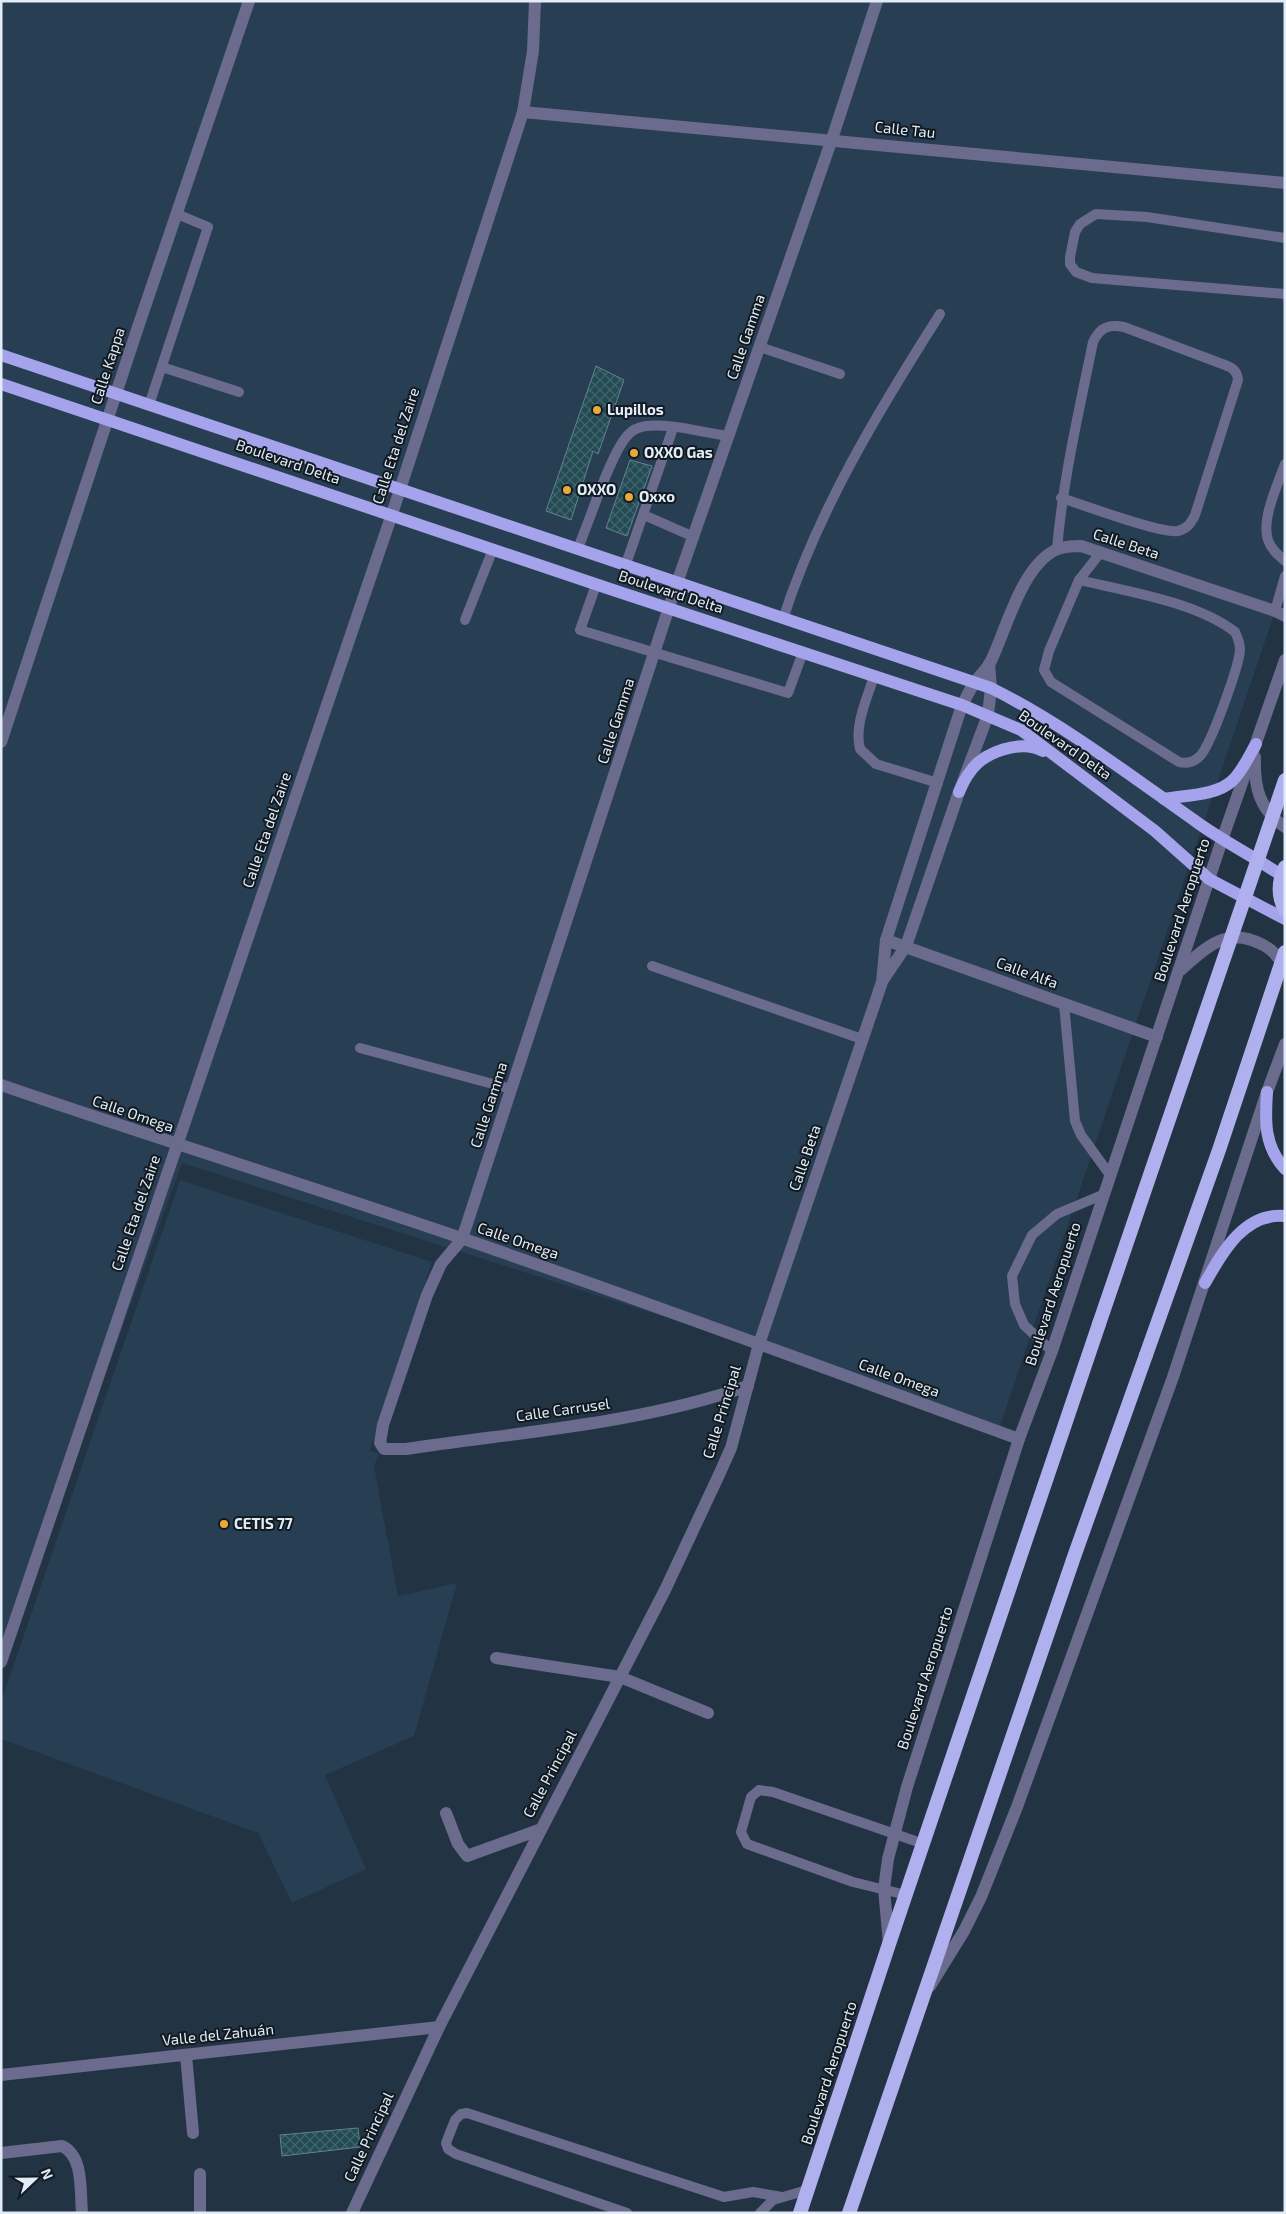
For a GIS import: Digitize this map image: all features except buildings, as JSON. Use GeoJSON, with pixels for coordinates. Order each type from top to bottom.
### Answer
{"type":"FeatureCollection","features":[{"type":"Feature","properties":{"kind":"highway","name":"Boulevard Aeropuerto"},"geometry":{"type":"LineString","coordinates":[[800,2213],[888,1944],[924,1844],[1285,780]]}},
{"type":"Feature","properties":{"kind":"highway"},"geometry":{"type":"LineString","coordinates":[[1284,873],[1278,893],[1285,910]]}},
{"type":"Feature","properties":{"kind":"highway"},"geometry":{"type":"LineString","coordinates":[[849,2213],[1075,1554],[1219,1150],[1285,952]]}},
{"type":"Feature","properties":{"kind":"main road","name":"Boulevard Delta"},"geometry":{"type":"LineString","coordinates":[[1,355],[991,688],[1050,721],[1123,769],[1222,840],[1284,873]]}},
{"type":"Feature","properties":{"kind":"main road","name":"Boulevard Delta"},"geometry":{"type":"LineString","coordinates":[[1,384],[988,715],[1021,730],[1154,831],[1209,880],[1285,919]]}},
{"type":"Feature","properties":{"kind":"main road"},"geometry":{"type":"LineString","coordinates":[[1164,799],[1221,788],[1232,781],[1238,774],[1256,744]]}},
{"type":"Feature","properties":{"kind":"main road"},"geometry":{"type":"LineString","coordinates":[[958,792],[970,770],[981,760],[1004,750],[1018,746],[1034,746],[1060,760]]}},
{"type":"Feature","properties":{"kind":"main road"},"geometry":{"type":"LineString","coordinates":[[1267,1092],[1265,1127],[1270,1147],[1285,1169]]}},
{"type":"Feature","properties":{"kind":"main road"},"geometry":{"type":"LineString","coordinates":[[1205,1283],[1219,1257],[1239,1232],[1253,1222],[1266,1217],[1285,1216]]}},
{"type":"Feature","properties":{"kind":"street","name":"Calle Kappa"},"geometry":{"type":"LineString","coordinates":[[1,742],[249,1]]}},
{"type":"Feature","properties":{"kind":"street","name":"Calle Eta del Zaire"},"geometry":{"type":"LineString","coordinates":[[1,1662],[392,514],[522,112],[533,51],[535,1]]}},
{"type":"Feature","properties":{"kind":"street","name":"Calle Gamma"},"geometry":{"type":"LineString","coordinates":[[381,1446],[383,1424],[427,1294],[441,1264],[462,1239],[677,583],[832,140],[877,1]]}},
{"type":"Feature","properties":{"kind":"street","name":"Calle Tau"},"geometry":{"type":"LineString","coordinates":[[522,112],[1285,183]]}},
{"type":"Feature","properties":{"kind":"street","name":"Calle Beta"},"geometry":{"type":"LineString","coordinates":[[882,982],[886,940],[962,705],[974,683],[989,664],[1035,567],[1045,556],[1056,549],[1067,546],[1081,546],[1280,614]]}},
{"type":"Feature","properties":{"kind":"street","name":"Boulevard Aeropuerto"},"geometry":{"type":"LineString","coordinates":[[888,1944],[884,1889],[888,1859],[907,1787],[1102,1195],[1285,660]]}},
{"type":"Feature","properties":{"kind":"street","name":"Calle Beta"},"geometry":{"type":"LineString","coordinates":[[759,1344],[882,982],[906,946],[958,792],[988,715],[991,688],[989,664]]}},
{"type":"Feature","properties":{"kind":"street"},"geometry":{"type":"LineString","coordinates":[[1256,744],[1255,780],[1259,798],[1270,815],[1285,827]]}},
{"type":"Feature","properties":{"kind":"street"},"geometry":{"type":"LineString","coordinates":[[1179,971],[1213,944],[1228,937],[1246,937],[1269,948],[1281,960],[1285,969]]}},
{"type":"Feature","properties":{"kind":"street","name":"Calle Alfa"},"geometry":{"type":"LineString","coordinates":[[886,940],[1156,1037]]}},
{"type":"Feature","properties":{"kind":"street"},"geometry":{"type":"LineString","coordinates":[[924,1997],[964,1931],[998,1857],[1121,1523],[1205,1283],[1267,1092],[1285,1044]]}},
{"type":"Feature","properties":{"kind":"street","name":"Calle Omega"},"geometry":{"type":"LineString","coordinates":[[1,1086],[177,1146],[462,1239],[759,1344],[1020,1440]]}},
{"type":"Feature","properties":{"kind":"street","name":"Calle Principal"},"geometry":{"type":"LineString","coordinates":[[352,2213],[439,2027],[539,1830],[620,1677],[718,1478],[731,1448],[759,1344]]}},
{"type":"Feature","properties":{"kind":"street","name":"Calle Carrusel"},"geometry":{"type":"LineString","coordinates":[[381,1446],[384,1449],[406,1448],[630,1416],[699,1401],[748,1386]]}},
{"type":"Feature","properties":{"kind":"street"},"geometry":{"type":"LineString","coordinates":[[496,1658],[620,1677],[708,1713]]}},
{"type":"Feature","properties":{"kind":"street"},"geometry":{"type":"LineString","coordinates":[[446,1813],[458,1844],[467,1856],[539,1830]]}},
{"type":"Feature","properties":{"kind":"street","name":"Valle del Zahuán"},"geometry":{"type":"LineString","coordinates":[[1,2075],[439,2027]]}},
{"type":"Feature","properties":{"kind":"street"},"geometry":{"type":"LineString","coordinates":[[186,2054],[193,2133]]}},
{"type":"Feature","properties":{"kind":"street"},"geometry":{"type":"LineString","coordinates":[[1,2153],[62,2146],[70,2149],[75,2156],[77,2164],[82,2213]]}},
{"type":"Feature","properties":{"kind":"street"},"geometry":{"type":"LineString","coordinates":[[200,2174],[200,2213]]}},
{"type":"Feature","properties":{"kind":"lane"},"geometry":{"type":"LineString","coordinates":[[149,405],[208,227],[177,214]]}},
{"type":"Feature","properties":{"kind":"lane"},"geometry":{"type":"LineString","coordinates":[[1285,238],[1147,218],[1104,214],[1090,216],[1080,224],[1075,232],[1070,257],[1072,269],[1092,278],[1285,294]]}},
{"type":"Feature","properties":{"kind":"lane"},"geometry":{"type":"LineString","coordinates":[[783,619],[812,542],[853,459],[878,414],[940,314]]}},
{"type":"Feature","properties":{"kind":"lane"},"geometry":{"type":"LineString","coordinates":[[1056,549],[1061,498],[1093,342],[1097,333],[1113,325],[1124,327],[1233,368],[1237,373],[1238,380],[1194,515],[1186,528],[1178,531],[1155,528],[1061,498]]}},
{"type":"Feature","properties":{"kind":"lane"},"geometry":{"type":"LineString","coordinates":[[760,347],[840,374]]}},
{"type":"Feature","properties":{"kind":"lane"},"geometry":{"type":"LineString","coordinates":[[162,367],[239,392]]}},
{"type":"Feature","properties":{"kind":"lane"},"geometry":{"type":"LineString","coordinates":[[578,548],[622,442],[636,428],[646,426],[673,428],[729,436]]}},
{"type":"Feature","properties":{"kind":"lane"},"geometry":{"type":"LineString","coordinates":[[626,564],[673,428]]}},
{"type":"Feature","properties":{"kind":"lane"},"geometry":{"type":"LineString","coordinates":[[1285,464],[1281,490],[1267,517],[1266,528],[1272,548],[1285,561]]}},
{"type":"Feature","properties":{"kind":"lane"},"geometry":{"type":"LineString","coordinates":[[644,516],[694,537]]}},
{"type":"Feature","properties":{"kind":"lane"},"geometry":{"type":"LineString","coordinates":[[465,620],[493,549]]}},
{"type":"Feature","properties":{"kind":"lane"},"geometry":{"type":"LineString","coordinates":[[1079,580],[1146,596],[1199,612],[1235,632],[1240,649],[1236,667],[1209,741],[1200,756],[1193,761],[1186,764],[1179,762],[1051,682],[1046,677],[1044,670],[1049,651],[1079,580],[1101,552]]}},
{"type":"Feature","properties":{"kind":"lane"},"geometry":{"type":"LineString","coordinates":[[1280,614],[1285,576]]}},
{"type":"Feature","properties":{"kind":"lane"},"geometry":{"type":"LineString","coordinates":[[596,585],[580,630],[788,693],[803,652]]}},
{"type":"Feature","properties":{"kind":"lane"},"geometry":{"type":"LineString","coordinates":[[874,676],[859,732],[860,749],[876,764],[938,783]]}},
{"type":"Feature","properties":{"kind":"lane"},"geometry":{"type":"LineString","coordinates":[[652,966],[862,1038]]}},
{"type":"Feature","properties":{"kind":"lane"},"geometry":{"type":"LineString","coordinates":[[1064,1004],[1075,1121],[1081,1135],[1110,1175]]}},
{"type":"Feature","properties":{"kind":"lane"},"geometry":{"type":"LineString","coordinates":[[360,1048],[511,1089]]}},
{"type":"Feature","properties":{"kind":"lane"},"geometry":{"type":"LineString","coordinates":[[1052,1351],[1024,1324],[1015,1304],[1012,1276],[1032,1235],[1057,1214],[1102,1195]]}},
{"type":"Feature","properties":{"kind":"lane"},"geometry":{"type":"LineString","coordinates":[[906,1894],[854,1882],[752,1847],[744,1841],[741,1832],[751,1797],[756,1792],[764,1790],[924,1844]]}},
{"type":"Feature","properties":{"kind":"lane"},"geometry":{"type":"LineString","coordinates":[[627,2213],[456,2154],[448,2149],[446,2143],[455,2120],[460,2114],[467,2113],[724,2198],[753,2192],[782,2197]]}},
{"type":"Feature","properties":{"kind":"lane"},"geometry":{"type":"LineString","coordinates":[[760,2213],[766,2205],[782,2197],[807,2190]]}},
{"type":"Feature","properties":{"kind":"shaded area"},"geometry":{"type":"Polygon","coordinates":[[[1,1],[1285,1],[1285,582],[999,1429],[762,1348],[182,1163],[1,1663],[1,1]]]}},
{"type":"Feature","properties":{"kind":"shaded area","name":"CETIS 77"},"geometry":{"type":"Polygon","coordinates":[[[180,1180],[432,1262],[370,1450],[379,1454],[374,1466],[398,1596],[457,1583],[414,1736],[325,1775],[366,1869],[292,1903],[258,1833],[1,1739],[1,1702],[180,1180]]]}},
{"type":"Feature","properties":{"kind":"place","name":"Lupillos"},"geometry":{"type":"Point","coordinates":[597,410]}},
{"type":"Feature","properties":{"kind":"place","name":"OXXO Gas"},"geometry":{"type":"Point","coordinates":[634,453]}},
{"type":"Feature","properties":{"kind":"place","name":"OXXO"},"geometry":{"type":"Point","coordinates":[567,490]}},
{"type":"Feature","properties":{"kind":"place","name":"Oxxo"},"geometry":{"type":"Point","coordinates":[629,497]}},
{"type":"Feature","properties":{"kind":"place","name":"CETIS 77"},"geometry":{"type":"Point","coordinates":[224,1524]}}]}
